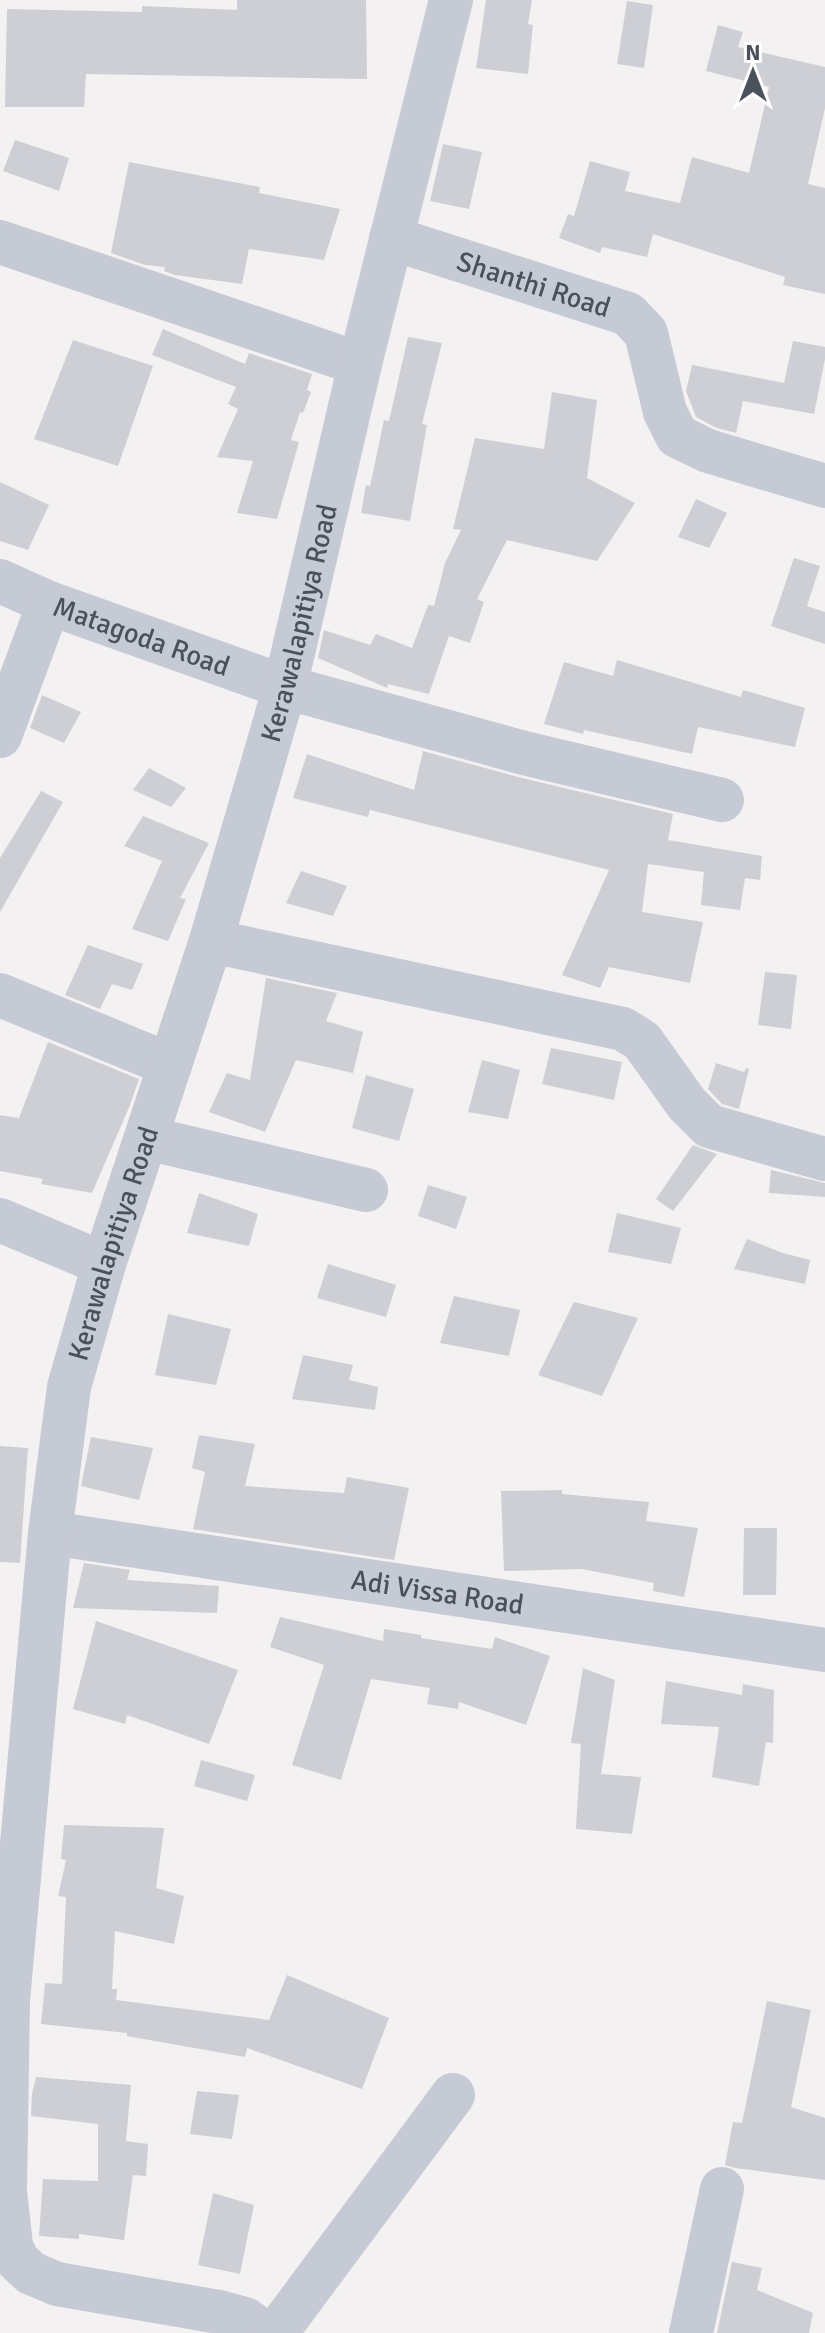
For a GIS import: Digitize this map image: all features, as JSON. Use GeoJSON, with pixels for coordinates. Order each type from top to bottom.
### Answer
{"type":"FeatureCollection","features":[{"type":"Feature","properties":{"kind":"street","name":"Kerawalapitiya Road"},"geometry":{"type":"LineString","coordinates":[[264,2333],[245,2319],[219,2312],[57,2284],[9,2267],[11,2246],[5,2191],[4,1999],[50,1533],[69,1387],[104,1264],[211,941],[285,687],[360,364],[451,0]]}},
{"type":"Feature","properties":{"kind":"street","name":"Shanthi Road"},"geometry":{"type":"LineString","coordinates":[[391,238],[628,314],[646,333],[665,412],[677,436],[708,451],[825,486]]}},
{"type":"Feature","properties":{"kind":"street"},"geometry":{"type":"LineString","coordinates":[[0,242],[360,364]]}},
{"type":"Feature","properties":{"kind":"street","name":"Matagoda Road"},"geometry":{"type":"LineString","coordinates":[[0,581],[49,603],[285,687],[524,753],[722,800]]}},
{"type":"Feature","properties":{"kind":"street"},"geometry":{"type":"LineString","coordinates":[[0,736],[49,603]]}},
{"type":"Feature","properties":{"kind":"street"},"geometry":{"type":"LineString","coordinates":[[211,941],[623,1029],[642,1041],[687,1104],[709,1126],[825,1159]]}},
{"type":"Feature","properties":{"kind":"street"},"geometry":{"type":"LineString","coordinates":[[0,995],[170,1065]]}},
{"type":"Feature","properties":{"kind":"street"},"geometry":{"type":"LineString","coordinates":[[147,1138],[366,1190]]}},
{"type":"Feature","properties":{"kind":"street"},"geometry":{"type":"LineString","coordinates":[[0,1220],[104,1264]]}},
{"type":"Feature","properties":{"kind":"street","name":"Adi Vissa Road"},"geometry":{"type":"LineString","coordinates":[[50,1533],[825,1650]]}},
{"type":"Feature","properties":{"kind":"street"},"geometry":{"type":"LineString","coordinates":[[276,2333],[453,2095]]}},
{"type":"Feature","properties":{"kind":"street"},"geometry":{"type":"LineString","coordinates":[[691,2333],[722,2189]]}},
{"type":"Feature","properties":{"kind":"building"},"geometry":{"type":"Polygon","coordinates":[[[237,0],[366,0],[367,79],[86,74],[84,107],[5,107],[7,9],[142,12],[142,6],[237,10],[237,0]]]}},
{"type":"Feature","properties":{"kind":"building"},"geometry":{"type":"Polygon","coordinates":[[[486,0],[532,0],[528,24],[533,25],[528,74],[476,68],[486,0]]]}},
{"type":"Feature","properties":{"kind":"building"},"geometry":{"type":"Polygon","coordinates":[[[627,1],[653,5],[644,68],[617,64],[627,1]]]}},
{"type":"Feature","properties":{"kind":"building"},"geometry":{"type":"Polygon","coordinates":[[[718,25],[743,32],[738,47],[825,67],[825,108],[808,184],[825,188],[825,294],[783,285],[785,277],[653,234],[647,257],[602,247],[600,253],[559,238],[568,214],[574,216],[590,161],[630,172],[625,191],[680,203],[692,157],[749,173],[769,87],[706,71],[718,25]]]}},
{"type":"Feature","properties":{"kind":"building"},"geometry":{"type":"Polygon","coordinates":[[[15,140],[69,158],[59,191],[3,171],[15,140]]]}},
{"type":"Feature","properties":{"kind":"building"},"geometry":{"type":"Polygon","coordinates":[[[443,144],[482,152],[469,209],[430,201],[443,144]]]}},
{"type":"Feature","properties":{"kind":"building"},"geometry":{"type":"Polygon","coordinates":[[[129,162],[260,187],[259,193],[340,209],[324,260],[249,249],[242,284],[175,275],[164,271],[165,267],[145,265],[111,253],[129,162]]]}},
{"type":"Feature","properties":{"kind":"building"},"geometry":{"type":"Polygon","coordinates":[[[163,329],[245,364],[249,353],[312,374],[307,390],[311,392],[303,413],[300,412],[291,440],[299,442],[277,519],[237,513],[253,461],[217,457],[238,409],[228,404],[236,387],[152,355],[163,329]]]}},
{"type":"Feature","properties":{"kind":"building"},"geometry":{"type":"Polygon","coordinates":[[[408,337],[442,343],[422,424],[427,425],[410,521],[361,513],[384,420],[389,421],[408,337]]]}},
{"type":"Feature","properties":{"kind":"building"},"geometry":{"type":"Polygon","coordinates":[[[73,340],[153,366],[118,466],[34,439],[73,340]]]}},
{"type":"Feature","properties":{"kind":"building"},"geometry":{"type":"Polygon","coordinates":[[[793,341],[825,347],[814,414],[743,401],[736,433],[717,428],[696,417],[686,391],[692,365],[784,383],[793,341]]]}},
{"type":"Feature","properties":{"kind":"building"},"geometry":{"type":"Polygon","coordinates":[[[552,392],[597,400],[587,478],[635,503],[597,561],[507,540],[477,599],[484,602],[470,643],[449,636],[429,694],[388,684],[387,688],[318,658],[324,630],[370,645],[376,634],[412,648],[428,605],[434,606],[445,563],[461,530],[453,529],[475,438],[544,449],[552,392]]]}},
{"type":"Feature","properties":{"kind":"building"},"geometry":{"type":"Polygon","coordinates":[[[0,482],[49,505],[28,550],[0,541],[0,482]]]}},
{"type":"Feature","properties":{"kind":"building"},"geometry":{"type":"Polygon","coordinates":[[[696,499],[727,513],[709,548],[678,537],[696,499]]]}},
{"type":"Feature","properties":{"kind":"building"},"geometry":{"type":"Polygon","coordinates":[[[794,558],[820,566],[807,606],[825,612],[825,644],[771,626],[794,558]]]}},
{"type":"Feature","properties":{"kind":"building"},"geometry":{"type":"Polygon","coordinates":[[[617,660],[741,697],[743,690],[805,708],[795,747],[698,727],[692,754],[544,724],[564,662],[613,676],[617,660]]]}},
{"type":"Feature","properties":{"kind":"building"},"geometry":{"type":"Polygon","coordinates":[[[42,695],[81,712],[64,743],[30,728],[42,695]]]}},
{"type":"Feature","properties":{"kind":"building"},"geometry":{"type":"Polygon","coordinates":[[[423,751],[673,814],[668,840],[762,856],[760,880],[745,878],[740,910],[701,905],[704,872],[648,864],[642,912],[703,922],[690,983],[609,967],[600,988],[562,975],[609,870],[370,810],[368,817],[293,798],[307,754],[414,790],[423,751]]]}},
{"type":"Feature","properties":{"kind":"building"},"geometry":{"type":"Polygon","coordinates":[[[149,768],[186,788],[171,807],[133,790],[149,768]]]}},
{"type":"Feature","properties":{"kind":"building"},"geometry":{"type":"Polygon","coordinates":[[[41,791],[63,802],[0,912],[0,858],[41,791]]]}},
{"type":"Feature","properties":{"kind":"building"},"geometry":{"type":"Polygon","coordinates":[[[143,816],[209,843],[180,898],[186,899],[168,941],[132,929],[162,861],[124,846],[143,816]]]}},
{"type":"Feature","properties":{"kind":"building"},"geometry":{"type":"Polygon","coordinates":[[[301,871],[347,886],[333,916],[286,903],[301,871]]]}},
{"type":"Feature","properties":{"kind":"building"},"geometry":{"type":"Polygon","coordinates":[[[88,945],[143,964],[132,990],[112,984],[100,1009],[65,995],[88,945]]]}},
{"type":"Feature","properties":{"kind":"building"},"geometry":{"type":"Polygon","coordinates":[[[765,972],[797,975],[791,1029],[758,1025],[765,972]]]}},
{"type":"Feature","properties":{"kind":"building"},"geometry":{"type":"Polygon","coordinates":[[[266,978],[337,993],[326,1021],[363,1032],[353,1073],[296,1060],[265,1132],[209,1112],[227,1073],[250,1080],[266,978]]]}},
{"type":"Feature","properties":{"kind":"building"},"geometry":{"type":"Polygon","coordinates":[[[48,1042],[139,1079],[92,1193],[41,1184],[43,1179],[0,1171],[0,1115],[19,1118],[48,1042]]]}},
{"type":"Feature","properties":{"kind":"building"},"geometry":{"type":"Polygon","coordinates":[[[551,1048],[622,1062],[614,1100],[542,1084],[551,1048]]]}},
{"type":"Feature","properties":{"kind":"building"},"geometry":{"type":"Polygon","coordinates":[[[482,1060],[520,1070],[508,1119],[468,1112],[482,1060]]]}},
{"type":"Feature","properties":{"kind":"building"},"geometry":{"type":"Polygon","coordinates":[[[716,1063],[744,1072],[749,1069],[739,1109],[722,1104],[708,1089],[716,1063]]]}},
{"type":"Feature","properties":{"kind":"building"},"geometry":{"type":"Polygon","coordinates":[[[366,1075],[414,1089],[399,1141],[352,1128],[366,1075]]]}},
{"type":"Feature","properties":{"kind":"building"},"geometry":{"type":"Polygon","coordinates":[[[693,1145],[717,1154],[673,1211],[656,1199],[693,1145]]]}},
{"type":"Feature","properties":{"kind":"building"},"geometry":{"type":"Polygon","coordinates":[[[771,1170],[825,1183],[825,1197],[769,1193],[771,1170]]]}},
{"type":"Feature","properties":{"kind":"building"},"geometry":{"type":"Polygon","coordinates":[[[428,1185],[467,1197],[456,1229],[418,1216],[428,1185]]]}},
{"type":"Feature","properties":{"kind":"building"},"geometry":{"type":"Polygon","coordinates":[[[199,1193],[258,1214],[249,1246],[187,1233],[199,1193]]]}},
{"type":"Feature","properties":{"kind":"building"},"geometry":{"type":"Polygon","coordinates":[[[617,1213],[681,1228],[671,1264],[608,1252],[617,1213]]]}},
{"type":"Feature","properties":{"kind":"building"},"geometry":{"type":"Polygon","coordinates":[[[747,1239],[810,1260],[805,1284],[734,1269],[747,1239]]]}},
{"type":"Feature","properties":{"kind":"building"},"geometry":{"type":"Polygon","coordinates":[[[328,1264],[396,1285],[386,1317],[317,1298],[328,1264]]]}},
{"type":"Feature","properties":{"kind":"building"},"geometry":{"type":"Polygon","coordinates":[[[454,1296],[520,1310],[509,1356],[440,1343],[454,1296]]]}},
{"type":"Feature","properties":{"kind":"building"},"geometry":{"type":"Polygon","coordinates":[[[574,1302],[638,1318],[602,1396],[538,1375],[574,1302]]]}},
{"type":"Feature","properties":{"kind":"building"},"geometry":{"type":"Polygon","coordinates":[[[168,1314],[231,1329],[216,1385],[155,1375],[168,1314]]]}},
{"type":"Feature","properties":{"kind":"building"},"geometry":{"type":"Polygon","coordinates":[[[303,1355],[353,1365],[349,1380],[378,1387],[375,1410],[292,1399],[303,1355]]]}},
{"type":"Feature","properties":{"kind":"building"},"geometry":{"type":"Polygon","coordinates":[[[199,1435],[255,1444],[245,1486],[344,1493],[347,1477],[409,1488],[394,1560],[193,1529],[205,1472],[192,1468],[199,1435]]]}},
{"type":"Feature","properties":{"kind":"building"},"geometry":{"type":"Polygon","coordinates":[[[91,1437],[153,1448],[139,1500],[81,1486],[91,1437]]]}},
{"type":"Feature","properties":{"kind":"building"},"geometry":{"type":"Polygon","coordinates":[[[0,1446],[28,1448],[20,1563],[0,1562],[0,1446]]]}},
{"type":"Feature","properties":{"kind":"building"},"geometry":{"type":"Polygon","coordinates":[[[562,1490],[562,1494],[649,1502],[646,1521],[698,1528],[684,1597],[653,1591],[654,1583],[582,1569],[504,1571],[501,1491],[562,1490]]]}},
{"type":"Feature","properties":{"kind":"building"},"geometry":{"type":"Polygon","coordinates":[[[744,1528],[777,1528],[776,1595],[743,1595],[744,1528]]]}},
{"type":"Feature","properties":{"kind":"building"},"geometry":{"type":"Polygon","coordinates":[[[84,1563],[130,1570],[127,1580],[219,1586],[217,1613],[73,1608],[84,1563]]]}},
{"type":"Feature","properties":{"kind":"building"},"geometry":{"type":"Polygon","coordinates":[[[280,1617],[383,1641],[384,1629],[492,1649],[495,1637],[550,1656],[526,1725],[459,1702],[458,1709],[427,1704],[430,1688],[371,1679],[341,1780],[292,1765],[324,1665],[270,1647],[280,1617]]]}},
{"type":"Feature","properties":{"kind":"building"},"geometry":{"type":"Polygon","coordinates":[[[96,1621],[238,1670],[209,1744],[127,1715],[125,1724],[73,1709],[96,1621]]]}},
{"type":"Feature","properties":{"kind":"building"},"geometry":{"type":"Polygon","coordinates":[[[583,1668],[615,1680],[601,1774],[641,1777],[632,1834],[576,1829],[581,1744],[571,1743],[583,1668]]]}},
{"type":"Feature","properties":{"kind":"building"},"geometry":{"type":"Polygon","coordinates":[[[666,1681],[742,1695],[743,1684],[774,1690],[773,1743],[766,1742],[759,1786],[712,1777],[719,1727],[661,1724],[666,1681]]]}},
{"type":"Feature","properties":{"kind":"building"},"geometry":{"type":"Polygon","coordinates":[[[201,1760],[255,1775],[247,1801],[194,1786],[201,1760]]]}},
{"type":"Feature","properties":{"kind":"building"},"geometry":{"type":"Polygon","coordinates":[[[64,1825],[164,1828],[156,1888],[184,1896],[174,1944],[115,1931],[112,1989],[117,1989],[116,2000],[269,2020],[287,1975],[389,2018],[362,2089],[247,2048],[245,2057],[127,2036],[127,2033],[41,2024],[45,1983],[62,1984],[66,1897],[58,1896],[66,1860],[61,1859],[64,1825]]]}},
{"type":"Feature","properties":{"kind":"building"},"geometry":{"type":"Polygon","coordinates":[[[767,2001],[811,2010],[791,2107],[825,2118],[825,2180],[725,2165],[733,2122],[742,2123],[767,2001]]]}},
{"type":"Feature","properties":{"kind":"building"},"geometry":{"type":"Polygon","coordinates":[[[36,2077],[131,2085],[126,2141],[148,2144],[146,2176],[133,2175],[124,2240],[79,2234],[79,2239],[39,2236],[43,2179],[98,2181],[98,2124],[31,2116],[36,2077]]]}},
{"type":"Feature","properties":{"kind":"building"},"geometry":{"type":"Polygon","coordinates":[[[197,2091],[239,2095],[232,2139],[190,2134],[197,2091]]]}},
{"type":"Feature","properties":{"kind":"building"},"geometry":{"type":"Polygon","coordinates":[[[213,2193],[254,2205],[240,2274],[198,2265],[213,2193]]]}},
{"type":"Feature","properties":{"kind":"building"},"geometry":{"type":"Polygon","coordinates":[[[732,2262],[762,2268],[757,2290],[813,2313],[809,2333],[717,2333],[732,2262]]]}}]}
